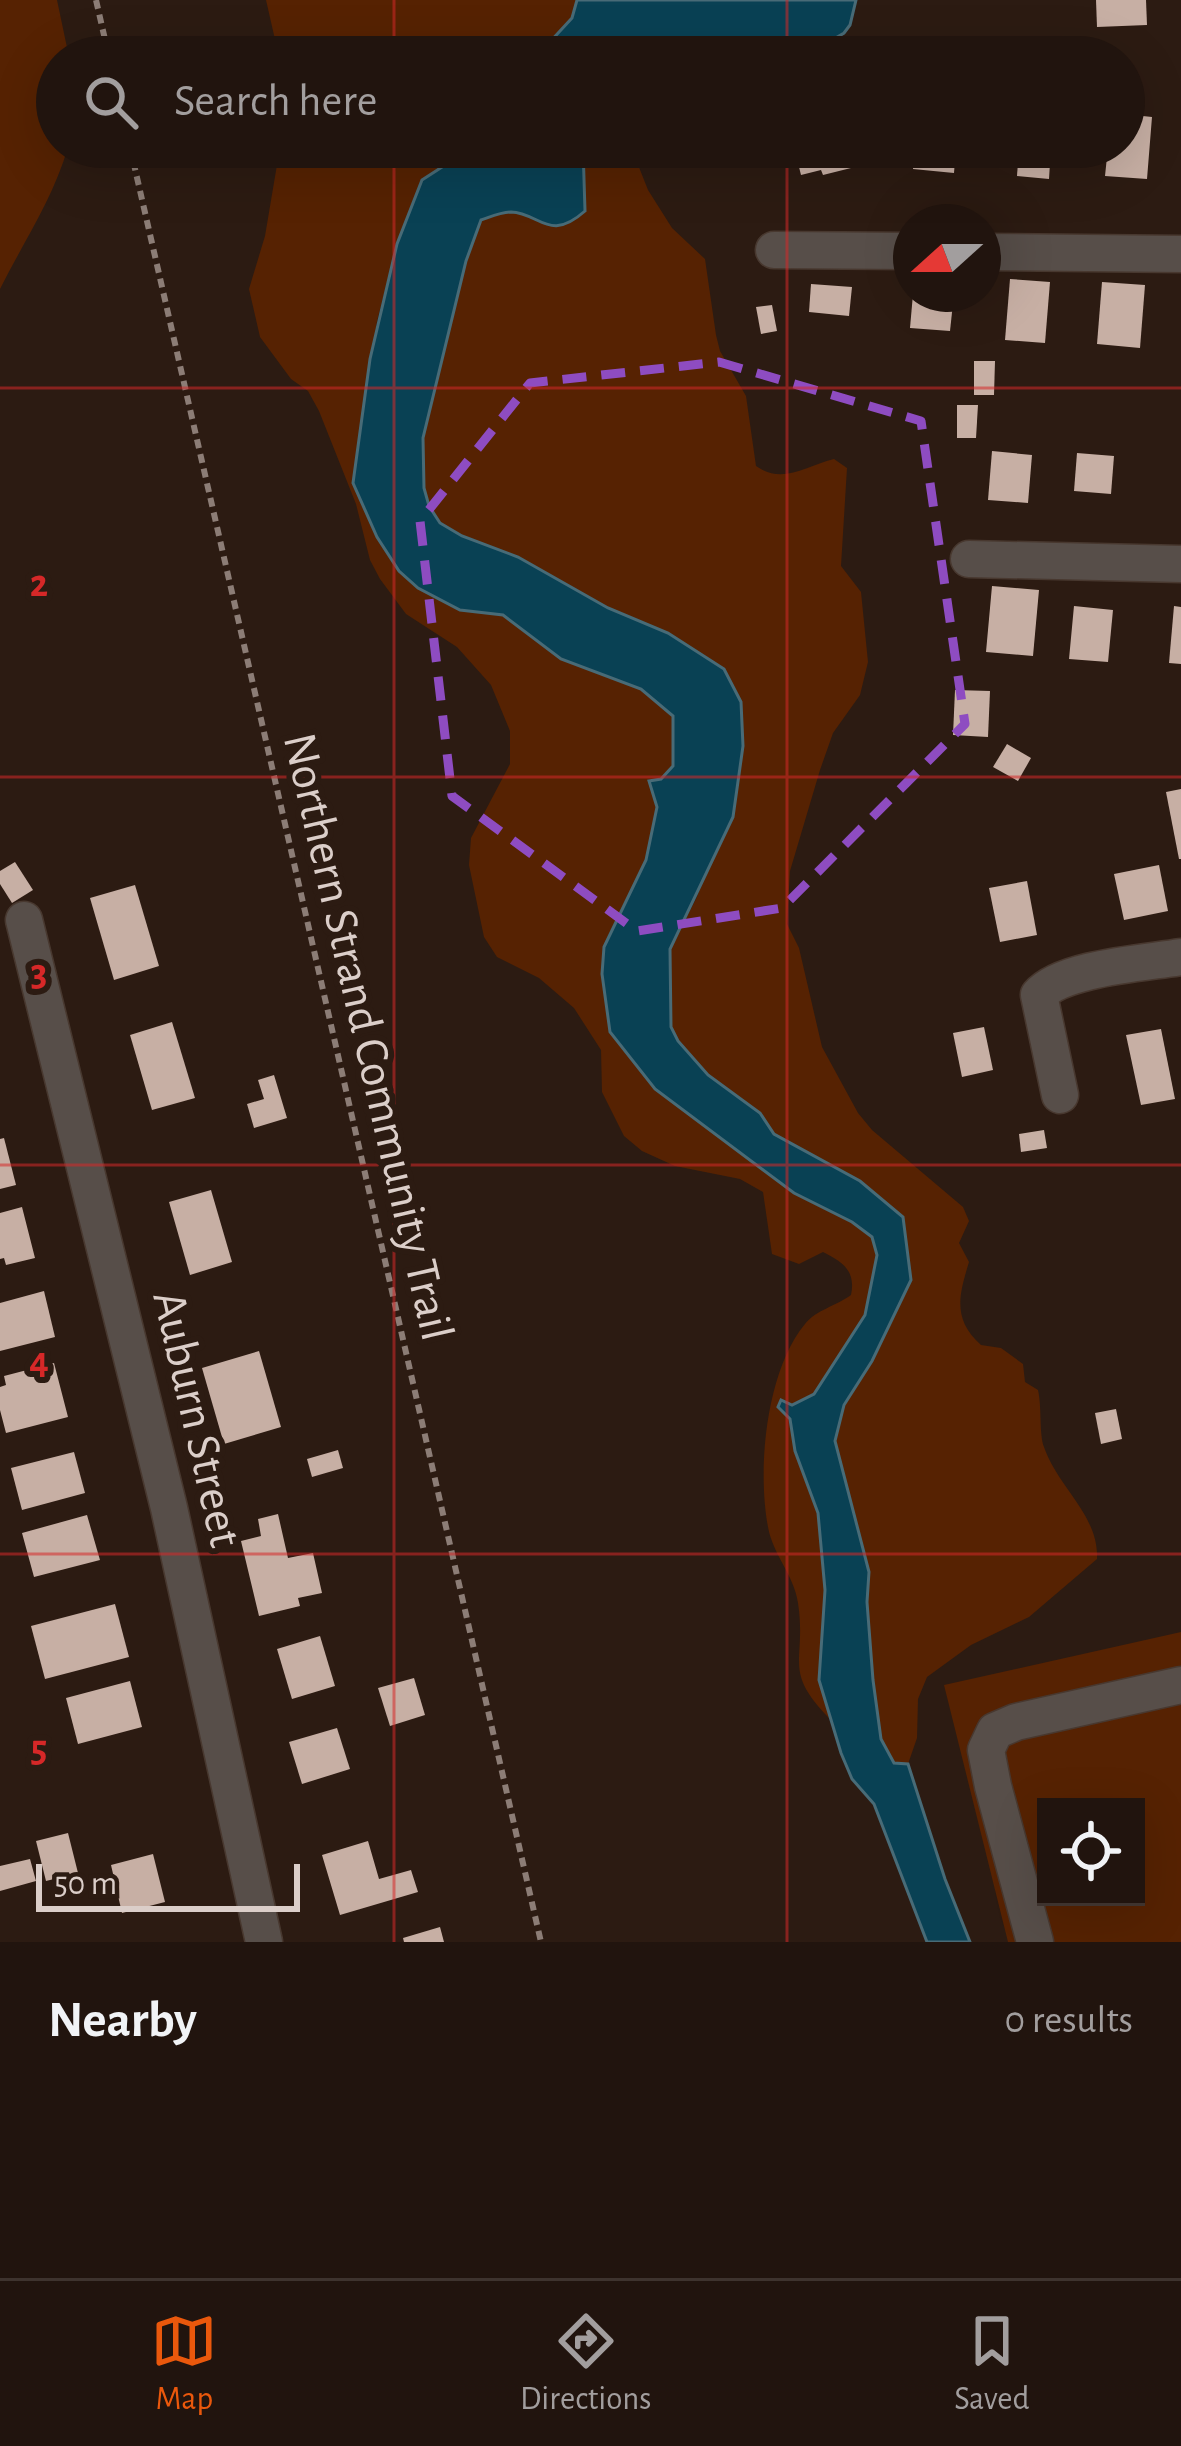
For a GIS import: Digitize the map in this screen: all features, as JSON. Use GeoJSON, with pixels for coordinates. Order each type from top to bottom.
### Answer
{"type":"FeatureCollection","features":[{"type":"Feature","properties":{"kind":"street"},"geometry":{"type":"LineString","coordinates":[[774,250],[893,251]]}},
{"type":"Feature","properties":{"kind":"street"},"geometry":{"type":"LineString","coordinates":[[1001,252],[1181,254]]}},
{"type":"Feature","properties":{"kind":"street"},"geometry":{"type":"LineString","coordinates":[[969,559],[1181,564]]}},
{"type":"Feature","properties":{"kind":"street","name":"Auburn Street"},"geometry":{"type":"LineString","coordinates":[[24,920],[170,1508],[264,1942]]}},
{"type":"Feature","properties":{"kind":"street"},"geometry":{"type":"LineString","coordinates":[[1060,1095],[1039,995],[1048,985],[1098,971],[1181,956]]}},
{"type":"Feature","properties":{"kind":"street"},"geometry":{"type":"LineString","coordinates":[[1035,1942],[986,1750],[995,1731],[1016,1722],[1181,1685]]}},
{"type":"Feature","properties":{"kind":"path"},"geometry":{"type":"LineString","coordinates":[[96,0],[104,36]]}},
{"type":"Feature","properties":{"kind":"path","name":"Northern Strand Community Trail"},"geometry":{"type":"LineString","coordinates":[[135,168],[541,1942]]}},
{"type":"Feature","properties":{"kind":"highlighted area"},"geometry":{"type":"Polygon","coordinates":[[[719,362],[921,421],[965,724],[782,908],[637,931],[452,796],[420,521],[530,383],[719,362]]]}},
{"type":"Feature","properties":{"kind":"shaded area"},"geometry":{"type":"Polygon","coordinates":[[[0,0],[57,0],[65,36],[36,36],[36,168],[61,168],[0,289],[0,0]]]}},
{"type":"Feature","properties":{"kind":"shaded area"},"geometry":{"type":"Polygon","coordinates":[[[266,0],[577,0],[572,18],[555,36],[274,36],[266,0]]]}},
{"type":"Feature","properties":{"kind":"shaded area"},"geometry":{"type":"Polygon","coordinates":[[[276,168],[441,168],[422,180],[397,244],[377,321],[353,483],[368,516],[483,612],[503,615],[529,634],[597,649],[712,744],[637,877],[604,947],[606,1005],[610,1032],[655,1089],[794,1193],[872,1237],[877,1255],[865,1315],[814,1394],[792,1405],[790,1419],[795,1451],[818,1513],[825,1590],[819,1680],[831,1720],[801,1677],[796,1593],[768,1527],[765,1450],[773,1394],[792,1344],[810,1319],[851,1295],[850,1273],[823,1252],[799,1264],[772,1254],[763,1192],[740,1179],[675,1166],[642,1151],[624,1136],[602,1092],[601,1050],[574,1008],[539,978],[497,957],[484,937],[469,865],[471,838],[510,764],[510,731],[491,685],[457,647],[406,614],[370,560],[356,504],[319,411],[308,391],[291,379],[260,337],[249,289],[265,236],[276,168]]]}},
{"type":"Feature","properties":{"kind":"shaded area"},"geometry":{"type":"Polygon","coordinates":[[[536,168],[639,168],[672,228],[705,259],[716,335],[746,396],[756,466],[785,474],[834,459],[847,468],[841,566],[861,592],[868,662],[860,695],[833,733],[820,770],[790,871],[787,924],[799,948],[822,1047],[858,1113],[963,1207],[969,1221],[959,1243],[969,1262],[960,1306],[965,1326],[981,1345],[1001,1348],[1023,1364],[1025,1382],[1038,1390],[1044,1447],[1092,1529],[1097,1559],[1029,1617],[971,1645],[927,1677],[918,1699],[917,1738],[908,1764],[894,1763],[881,1739],[867,1602],[869,1572],[835,1442],[844,1405],[872,1361],[907,1240],[708,1075],[671,1027],[670,949],[697,897],[743,746],[741,702],[723,669],[668,633],[608,608],[518,557],[463,536],[440,523],[429,506],[409,431],[480,201],[536,168]]]}},
{"type":"Feature","properties":{"kind":"shaded area"},"geometry":{"type":"Polygon","coordinates":[[[1181,1632],[1181,1942],[1008,1942],[944,1685],[1181,1632]]]}},
{"type":"Feature","properties":{"kind":"water"},"geometry":{"type":"Polygon","coordinates":[[[577,0],[856,0],[850,25],[839,36],[555,36],[572,18],[577,0]]]}},
{"type":"Feature","properties":{"kind":"water"},"geometry":{"type":"Polygon","coordinates":[[[441,168],[584,168],[585,211],[573,220],[553,226],[511,212],[481,220],[466,261],[423,438],[424,488],[440,523],[668,633],[724,669],[741,702],[743,746],[733,817],[670,949],[671,1027],[708,1075],[760,1113],[774,1134],[860,1181],[903,1217],[911,1280],[872,1361],[844,1405],[835,1441],[869,1572],[867,1602],[881,1739],[894,1763],[908,1764],[970,1942],[927,1942],[874,1804],[852,1779],[841,1753],[819,1680],[825,1590],[818,1513],[795,1451],[790,1419],[778,1407],[781,1400],[792,1405],[814,1394],[865,1315],[877,1255],[872,1237],[794,1193],[655,1089],[610,1032],[602,974],[604,947],[646,860],[657,807],[649,781],[661,779],[673,766],[673,716],[641,689],[561,659],[503,615],[460,610],[418,588],[399,571],[377,537],[353,483],[370,359],[397,244],[422,180],[441,168]]]}},
{"type":"Feature","properties":{"kind":"building"},"geometry":{"type":"Polygon","coordinates":[[[1096,0],[1146,0],[1147,25],[1097,27],[1096,0]]]}},
{"type":"Feature","properties":{"kind":"building"},"geometry":{"type":"Polygon","coordinates":[[[1145,116],[1152,117],[1147,179],[1105,176],[1106,168],[1145,168],[1145,116]]]}},
{"type":"Feature","properties":{"kind":"building"},"geometry":{"type":"Polygon","coordinates":[[[799,168],[851,168],[823,175],[821,170],[801,175],[799,168]]]}},
{"type":"Feature","properties":{"kind":"building"},"geometry":{"type":"Polygon","coordinates":[[[913,168],[954,168],[954,173],[913,168]]]}},
{"type":"Feature","properties":{"kind":"building"},"geometry":{"type":"Polygon","coordinates":[[[1018,168],[1050,168],[1049,179],[1017,176],[1018,168]]]}},
{"type":"Feature","properties":{"kind":"building"},"geometry":{"type":"Polygon","coordinates":[[[1010,279],[1050,282],[1045,343],[1005,340],[1010,279]]]}},
{"type":"Feature","properties":{"kind":"building"},"geometry":{"type":"Polygon","coordinates":[[[1102,282],[1145,285],[1140,348],[1097,344],[1102,282]]]}},
{"type":"Feature","properties":{"kind":"building"},"geometry":{"type":"Polygon","coordinates":[[[811,284],[852,287],[849,316],[809,312],[811,284]]]}},
{"type":"Feature","properties":{"kind":"building"},"geometry":{"type":"Polygon","coordinates":[[[772,305],[777,331],[761,334],[756,307],[772,305]]]}},
{"type":"Feature","properties":{"kind":"building"},"geometry":{"type":"Polygon","coordinates":[[[911,312],[952,312],[950,331],[910,328],[911,312]]]}},
{"type":"Feature","properties":{"kind":"building"},"geometry":{"type":"Polygon","coordinates":[[[974,361],[995,361],[994,395],[974,395],[974,361]]]}},
{"type":"Feature","properties":{"kind":"building"},"geometry":{"type":"Polygon","coordinates":[[[957,405],[978,405],[976,438],[957,438],[957,405]]]}},
{"type":"Feature","properties":{"kind":"building"},"geometry":{"type":"Polygon","coordinates":[[[992,451],[1032,455],[1028,503],[988,500],[992,451]]]}},
{"type":"Feature","properties":{"kind":"building"},"geometry":{"type":"Polygon","coordinates":[[[1077,453],[1114,456],[1111,494],[1074,491],[1077,453]]]}},
{"type":"Feature","properties":{"kind":"building"},"geometry":{"type":"Polygon","coordinates":[[[992,586],[1039,590],[1033,656],[986,652],[992,586]]]}},
{"type":"Feature","properties":{"kind":"building"},"geometry":{"type":"Polygon","coordinates":[[[1074,606],[1113,610],[1108,662],[1069,659],[1074,606]]]}},
{"type":"Feature","properties":{"kind":"building"},"geometry":{"type":"Polygon","coordinates":[[[1174,606],[1181,607],[1181,664],[1169,663],[1174,606]]]}},
{"type":"Feature","properties":{"kind":"building"},"geometry":{"type":"Polygon","coordinates":[[[955,690],[990,691],[988,737],[953,735],[955,690]]]}},
{"type":"Feature","properties":{"kind":"building"},"geometry":{"type":"Polygon","coordinates":[[[1007,744],[1031,758],[1018,781],[993,767],[1007,744]]]}},
{"type":"Feature","properties":{"kind":"building"},"geometry":{"type":"Polygon","coordinates":[[[1181,789],[1181,859],[1179,859],[1166,792],[1181,789]]]}},
{"type":"Feature","properties":{"kind":"building"},"geometry":{"type":"Polygon","coordinates":[[[15,862],[33,890],[12,903],[0,884],[0,871],[15,862]]]}},
{"type":"Feature","properties":{"kind":"building"},"geometry":{"type":"Polygon","coordinates":[[[1159,865],[1168,911],[1124,920],[1114,874],[1159,865]]]}},
{"type":"Feature","properties":{"kind":"building"},"geometry":{"type":"Polygon","coordinates":[[[1027,881],[1037,935],[1000,942],[989,888],[1027,881]]]}},
{"type":"Feature","properties":{"kind":"building"},"geometry":{"type":"Polygon","coordinates":[[[135,885],[159,966],[114,980],[90,898],[135,885]]]}},
{"type":"Feature","properties":{"kind":"building"},"geometry":{"type":"Polygon","coordinates":[[[172,1022],[195,1098],[152,1110],[130,1035],[172,1022]]]}},
{"type":"Feature","properties":{"kind":"building"},"geometry":{"type":"Polygon","coordinates":[[[984,1027],[993,1070],[962,1077],[953,1033],[984,1027]]]}},
{"type":"Feature","properties":{"kind":"building"},"geometry":{"type":"Polygon","coordinates":[[[1161,1029],[1175,1099],[1141,1105],[1126,1035],[1161,1029]]]}},
{"type":"Feature","properties":{"kind":"building"},"geometry":{"type":"Polygon","coordinates":[[[274,1075],[287,1118],[254,1128],[247,1104],[264,1099],[258,1080],[274,1075]]]}},
{"type":"Feature","properties":{"kind":"building"},"geometry":{"type":"Polygon","coordinates":[[[1044,1130],[1047,1148],[1021,1152],[1019,1134],[1044,1130]]]}},
{"type":"Feature","properties":{"kind":"building"},"geometry":{"type":"Polygon","coordinates":[[[4,1138],[16,1185],[0,1189],[0,1139],[4,1138]]]}},
{"type":"Feature","properties":{"kind":"building"},"geometry":{"type":"Polygon","coordinates":[[[211,1190],[232,1262],[190,1275],[169,1202],[211,1190]]]}},
{"type":"Feature","properties":{"kind":"building"},"geometry":{"type":"Polygon","coordinates":[[[22,1207],[35,1258],[6,1265],[0,1259],[0,1213],[22,1207]]]}},
{"type":"Feature","properties":{"kind":"building"},"geometry":{"type":"Polygon","coordinates":[[[44,1291],[55,1337],[0,1351],[0,1303],[44,1291]]]}},
{"type":"Feature","properties":{"kind":"building"},"geometry":{"type":"Polygon","coordinates":[[[259,1351],[281,1427],[224,1444],[202,1368],[259,1351]]]}},
{"type":"Feature","properties":{"kind":"building"},"geometry":{"type":"Polygon","coordinates":[[[54,1363],[68,1417],[6,1433],[0,1410],[4,1376],[54,1363]]]}},
{"type":"Feature","properties":{"kind":"building"},"geometry":{"type":"Polygon","coordinates":[[[1116,1409],[1122,1439],[1101,1444],[1095,1413],[1116,1409]]]}},
{"type":"Feature","properties":{"kind":"building"},"geometry":{"type":"Polygon","coordinates":[[[338,1450],[343,1468],[312,1477],[307,1459],[338,1450]]]}},
{"type":"Feature","properties":{"kind":"building"},"geometry":{"type":"Polygon","coordinates":[[[74,1452],[85,1493],[22,1510],[11,1468],[74,1452]]]}},
{"type":"Feature","properties":{"kind":"building"},"geometry":{"type":"Polygon","coordinates":[[[278,1514],[288,1558],[313,1553],[322,1593],[298,1598],[300,1606],[259,1616],[241,1541],[261,1536],[258,1519],[278,1514]]]}},
{"type":"Feature","properties":{"kind":"building"},"geometry":{"type":"Polygon","coordinates":[[[87,1515],[100,1560],[34,1577],[22,1533],[87,1515]]]}},
{"type":"Feature","properties":{"kind":"building"},"geometry":{"type":"Polygon","coordinates":[[[115,1604],[129,1657],[45,1679],[31,1626],[115,1604]]]}},
{"type":"Feature","properties":{"kind":"building"},"geometry":{"type":"Polygon","coordinates":[[[320,1636],[335,1686],[292,1699],[277,1649],[320,1636]]]}},
{"type":"Feature","properties":{"kind":"building"},"geometry":{"type":"Polygon","coordinates":[[[414,1678],[425,1715],[390,1726],[378,1688],[414,1678]]]}},
{"type":"Feature","properties":{"kind":"building"},"geometry":{"type":"Polygon","coordinates":[[[130,1681],[142,1727],[78,1744],[66,1698],[130,1681]]]}},
{"type":"Feature","properties":{"kind":"building"},"geometry":{"type":"Polygon","coordinates":[[[337,1728],[350,1769],[302,1784],[289,1742],[337,1728]]]}},
{"type":"Feature","properties":{"kind":"building"},"geometry":{"type":"Polygon","coordinates":[[[68,1833],[78,1873],[46,1881],[36,1841],[68,1833]]]}},
{"type":"Feature","properties":{"kind":"building"},"geometry":{"type":"Polygon","coordinates":[[[368,1841],[379,1879],[411,1870],[418,1892],[340,1915],[322,1855],[368,1841]]]}},
{"type":"Feature","properties":{"kind":"building"},"geometry":{"type":"Polygon","coordinates":[[[153,1854],[165,1902],[122,1913],[111,1865],[153,1854]]]}},
{"type":"Feature","properties":{"kind":"building"},"geometry":{"type":"Polygon","coordinates":[[[30,1859],[36,1881],[0,1891],[0,1866],[30,1859]]]}},
{"type":"Feature","properties":{"kind":"building"},"geometry":{"type":"Polygon","coordinates":[[[440,1927],[444,1942],[404,1942],[403,1938],[440,1927]]]}}]}
